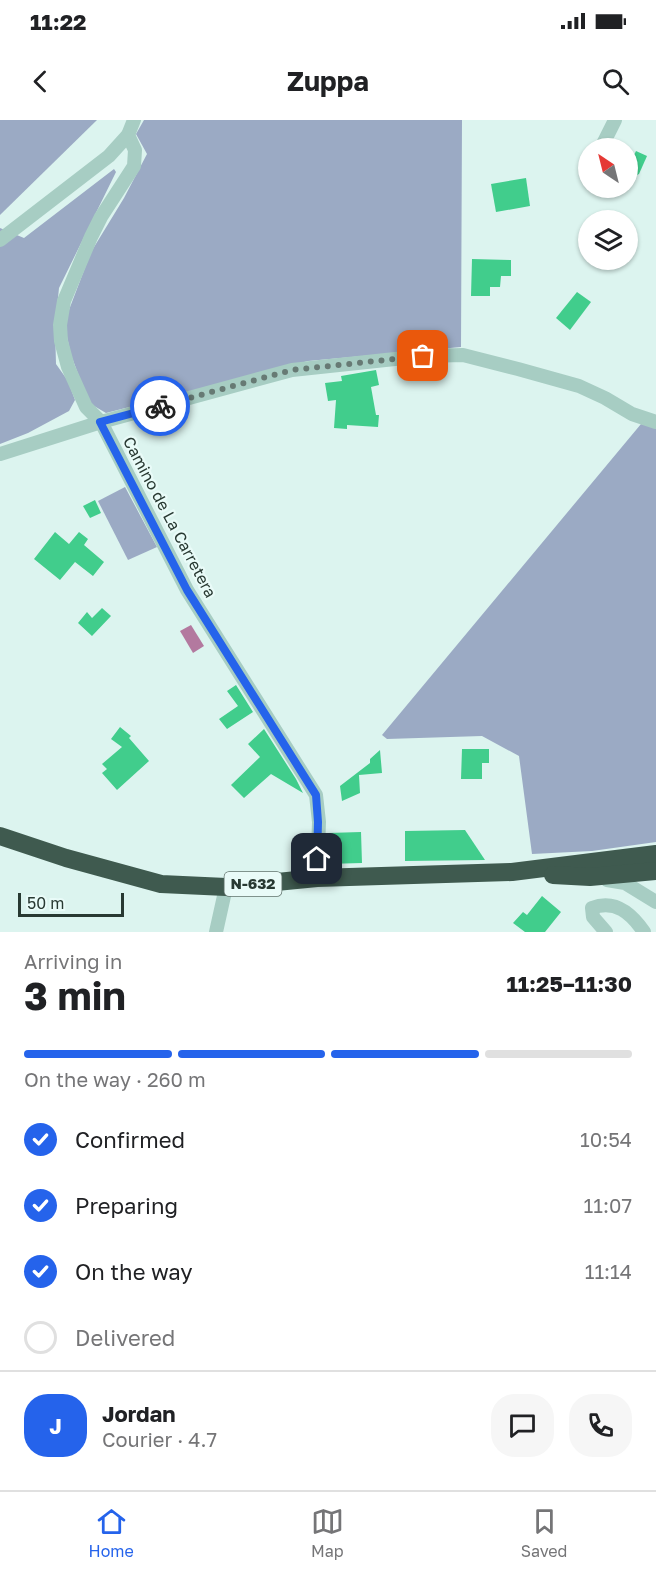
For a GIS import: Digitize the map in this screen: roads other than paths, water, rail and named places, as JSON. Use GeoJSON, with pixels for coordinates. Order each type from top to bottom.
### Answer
{"type":"FeatureCollection","features":[{"type":"Feature","properties":{"kind":"highway","name":"N-632"},"geometry":{"type":"LineString","coordinates":[[0,836],[160,885],[226,887],[317,878],[591,870]]}},
{"type":"Feature","properties":{"kind":"highway"},"geometry":{"type":"LineString","coordinates":[[591,870],[656,854]]}},
{"type":"Feature","properties":{"kind":"highway"},"geometry":{"type":"LineString","coordinates":[[591,870],[656,871]]}},
{"type":"Feature","properties":{"kind":"street"},"geometry":{"type":"LineString","coordinates":[[0,240],[109,156],[128,135],[134,120]]}},
{"type":"Feature","properties":{"kind":"street"},"geometry":{"type":"LineString","coordinates":[[606,138],[615,120]]}},
{"type":"Feature","properties":{"kind":"street","name":"Camino de La Carretera"},"geometry":{"type":"LineString","coordinates":[[128,135],[135,150],[134,166],[101,216],[64,301],[60,325],[61,341],[68,367],[86,407],[100,422],[187,590],[316,795],[317,878]]}},
{"type":"Feature","properties":{"kind":"street"},"geometry":{"type":"LineString","coordinates":[[0,454],[100,422],[292,370],[423,356],[463,355],[579,386],[632,414],[656,422]]}},
{"type":"Feature","properties":{"kind":"street"},"geometry":{"type":"LineString","coordinates":[[591,870],[656,860]]}},
{"type":"Feature","properties":{"kind":"street"},"geometry":{"type":"LineString","coordinates":[[591,870],[624,883],[656,902]]}},
{"type":"Feature","properties":{"kind":"street"},"geometry":{"type":"LineString","coordinates":[[216,932],[226,887]]}},
{"type":"Feature","properties":{"kind":"street"},"geometry":{"type":"LineString","coordinates":[[606,932],[593,916],[592,908],[603,904],[618,905],[644,932]]}}]}
